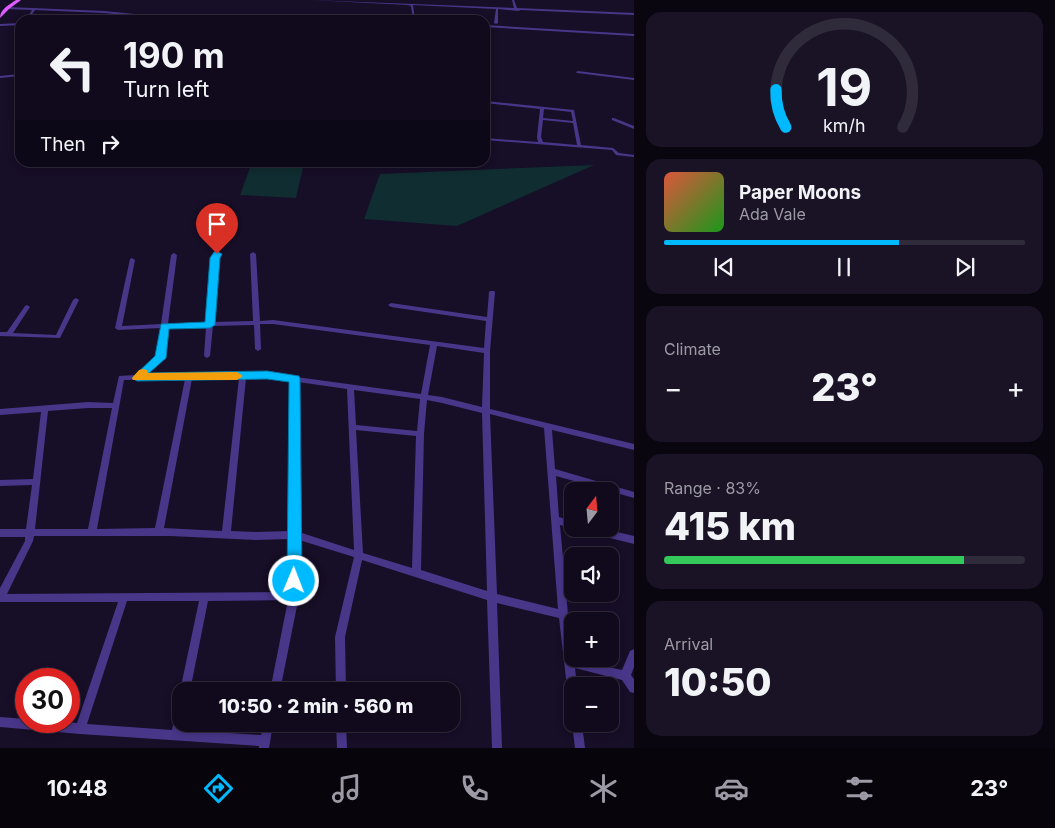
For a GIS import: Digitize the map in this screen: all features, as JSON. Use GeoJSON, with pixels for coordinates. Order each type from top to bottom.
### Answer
{"type":"FeatureCollection","features":[{"type":"Feature","properties":{"kind":"main road"},"geometry":{"type":"LineString","coordinates":[[0,17],[19,0]]}},
{"type":"Feature","properties":{"kind":"street"},"geometry":{"type":"LineString","coordinates":[[311,0],[634,14]]}},
{"type":"Feature","properties":{"kind":"street"},"geometry":{"type":"LineString","coordinates":[[409,5],[407,3],[412,0]]}},
{"type":"Feature","properties":{"kind":"street"},"geometry":{"type":"LineString","coordinates":[[513,0],[515,8],[519,10]]}},
{"type":"Feature","properties":{"kind":"street"},"geometry":{"type":"LineString","coordinates":[[0,5],[133,15]]}},
{"type":"Feature","properties":{"kind":"street"},"geometry":{"type":"LineString","coordinates":[[409,5],[412,6],[413,15]]}},
{"type":"Feature","properties":{"kind":"street"},"geometry":{"type":"LineString","coordinates":[[30,15],[34,9]]}},
{"type":"Feature","properties":{"kind":"street"},"geometry":{"type":"LineString","coordinates":[[496,23],[497,9]]}},
{"type":"Feature","properties":{"kind":"street"},"geometry":{"type":"LineString","coordinates":[[54,15],[58,10]]}},
{"type":"Feature","properties":{"kind":"street"},"geometry":{"type":"LineString","coordinates":[[0,24],[15,24]]}},
{"type":"Feature","properties":{"kind":"street"},"geometry":{"type":"LineString","coordinates":[[490,26],[634,35]]}},
{"type":"Feature","properties":{"kind":"street"},"geometry":{"type":"LineString","coordinates":[[578,72],[634,79]]}},
{"type":"Feature","properties":{"kind":"street"},"geometry":{"type":"LineString","coordinates":[[0,77],[15,76]]}},
{"type":"Feature","properties":{"kind":"street"},"geometry":{"type":"LineString","coordinates":[[490,103],[573,112],[580,146]]}},
{"type":"Feature","properties":{"kind":"street"},"geometry":{"type":"LineString","coordinates":[[541,143],[539,137],[542,109]]}},
{"type":"Feature","properties":{"kind":"street"},"geometry":{"type":"LineString","coordinates":[[542,119],[574,122]]}},
{"type":"Feature","properties":{"kind":"street"},"geometry":{"type":"LineString","coordinates":[[613,119],[634,128]]}},
{"type":"Feature","properties":{"kind":"street"},"geometry":{"type":"LineString","coordinates":[[490,139],[613,148],[618,154],[634,156]]}},
{"type":"Feature","properties":{"kind":"street"},"geometry":{"type":"LineString","coordinates":[[207,356],[215,258],[217,254]]}},
{"type":"Feature","properties":{"kind":"street"},"geometry":{"type":"LineString","coordinates":[[254,254],[258,349]]}},
{"type":"Feature","properties":{"kind":"street"},"geometry":{"type":"LineString","coordinates":[[137,378],[160,358],[174,255]]}},
{"type":"Feature","properties":{"kind":"street"},"geometry":{"type":"LineString","coordinates":[[132,260],[118,328],[273,322],[487,351]]}},
{"type":"Feature","properties":{"kind":"street"},"geometry":{"type":"LineString","coordinates":[[492,292],[487,351],[486,411],[497,748]]}},
{"type":"Feature","properties":{"kind":"street"},"geometry":{"type":"LineString","coordinates":[[0,334],[58,337],[76,300]]}},
{"type":"Feature","properties":{"kind":"street"},"geometry":{"type":"LineString","coordinates":[[391,305],[490,319]]}},
{"type":"Feature","properties":{"kind":"street"},"geometry":{"type":"LineString","coordinates":[[10,334],[27,307]]}},
{"type":"Feature","properties":{"kind":"street"},"geometry":{"type":"LineString","coordinates":[[416,573],[420,434],[424,397],[434,344]]}},
{"type":"Feature","properties":{"kind":"street"},"geometry":{"type":"LineString","coordinates":[[92,532],[121,378],[267,375],[424,397],[634,447]]}},
{"type":"Feature","properties":{"kind":"street"},"geometry":{"type":"LineString","coordinates":[[159,532],[189,376]]}},
{"type":"Feature","properties":{"kind":"street"},"geometry":{"type":"LineString","coordinates":[[226,535],[243,376]]}},
{"type":"Feature","properties":{"kind":"street"},"geometry":{"type":"LineString","coordinates":[[277,682],[294,596],[296,535],[295,379]]}},
{"type":"Feature","properties":{"kind":"street"},"geometry":{"type":"LineString","coordinates":[[341,682],[340,637],[359,555],[350,387]]}},
{"type":"Feature","properties":{"kind":"street"},"geometry":{"type":"LineString","coordinates":[[0,412],[88,405],[116,406]]}},
{"type":"Feature","properties":{"kind":"street"},"geometry":{"type":"LineString","coordinates":[[45,409],[29,541],[0,598],[294,596]]}},
{"type":"Feature","properties":{"kind":"street"},"geometry":{"type":"LineString","coordinates":[[548,426],[564,623]]}},
{"type":"Feature","properties":{"kind":"street"},"geometry":{"type":"LineString","coordinates":[[353,427],[420,434]]}},
{"type":"Feature","properties":{"kind":"street"},"geometry":{"type":"LineString","coordinates":[[551,471],[634,495]]}},
{"type":"Feature","properties":{"kind":"street"},"geometry":{"type":"LineString","coordinates":[[0,484],[36,482]]}},
{"type":"Feature","properties":{"kind":"street"},"geometry":{"type":"LineString","coordinates":[[556,520],[564,522]]}},
{"type":"Feature","properties":{"kind":"street"},"geometry":{"type":"LineString","coordinates":[[0,533],[159,532],[256,536],[296,535],[492,597],[563,615]]}},
{"type":"Feature","properties":{"kind":"street"},"geometry":{"type":"LineString","coordinates":[[619,536],[634,540]]}},
{"type":"Feature","properties":{"kind":"street"},"geometry":{"type":"LineString","coordinates":[[124,597],[80,729],[176,735],[264,745],[266,732]]}},
{"type":"Feature","properties":{"kind":"street"},"geometry":{"type":"LineString","coordinates":[[187,682],[204,597]]}},
{"type":"Feature","properties":{"kind":"street"},"geometry":{"type":"LineString","coordinates":[[626,676],[634,654]]}},
{"type":"Feature","properties":{"kind":"street"},"geometry":{"type":"LineString","coordinates":[[589,667],[626,676],[634,688]]}},
{"type":"Feature","properties":{"kind":"street"},"geometry":{"type":"LineString","coordinates":[[0,722],[15,723]]}},
{"type":"Feature","properties":{"kind":"street"},"geometry":{"type":"LineString","coordinates":[[342,732],[342,748]]}},
{"type":"Feature","properties":{"kind":"street"},"geometry":{"type":"LineString","coordinates":[[578,732],[580,748]]}},
{"type":"Feature","properties":{"kind":"green space"},"geometry":{"type":"Polygon","coordinates":[[[594,165],[457,226],[364,219],[380,174],[594,165]]]}},
{"type":"Feature","properties":{"kind":"green space"},"geometry":{"type":"Polygon","coordinates":[[[250,167],[303,167],[296,198],[240,195],[250,167]]]}},
{"type":"Feature","properties":{"kind":"slow traffic"},"geometry":{"type":"LineString","coordinates":[[143,372],[137,378],[237,376]]}},
{"type":"Feature","properties":{"kind":"route"},"geometry":{"type":"LineString","coordinates":[[217,254],[215,258],[210,325],[165,326],[160,358],[137,378],[267,375],[295,379],[296,535],[294,581]]}}]}
